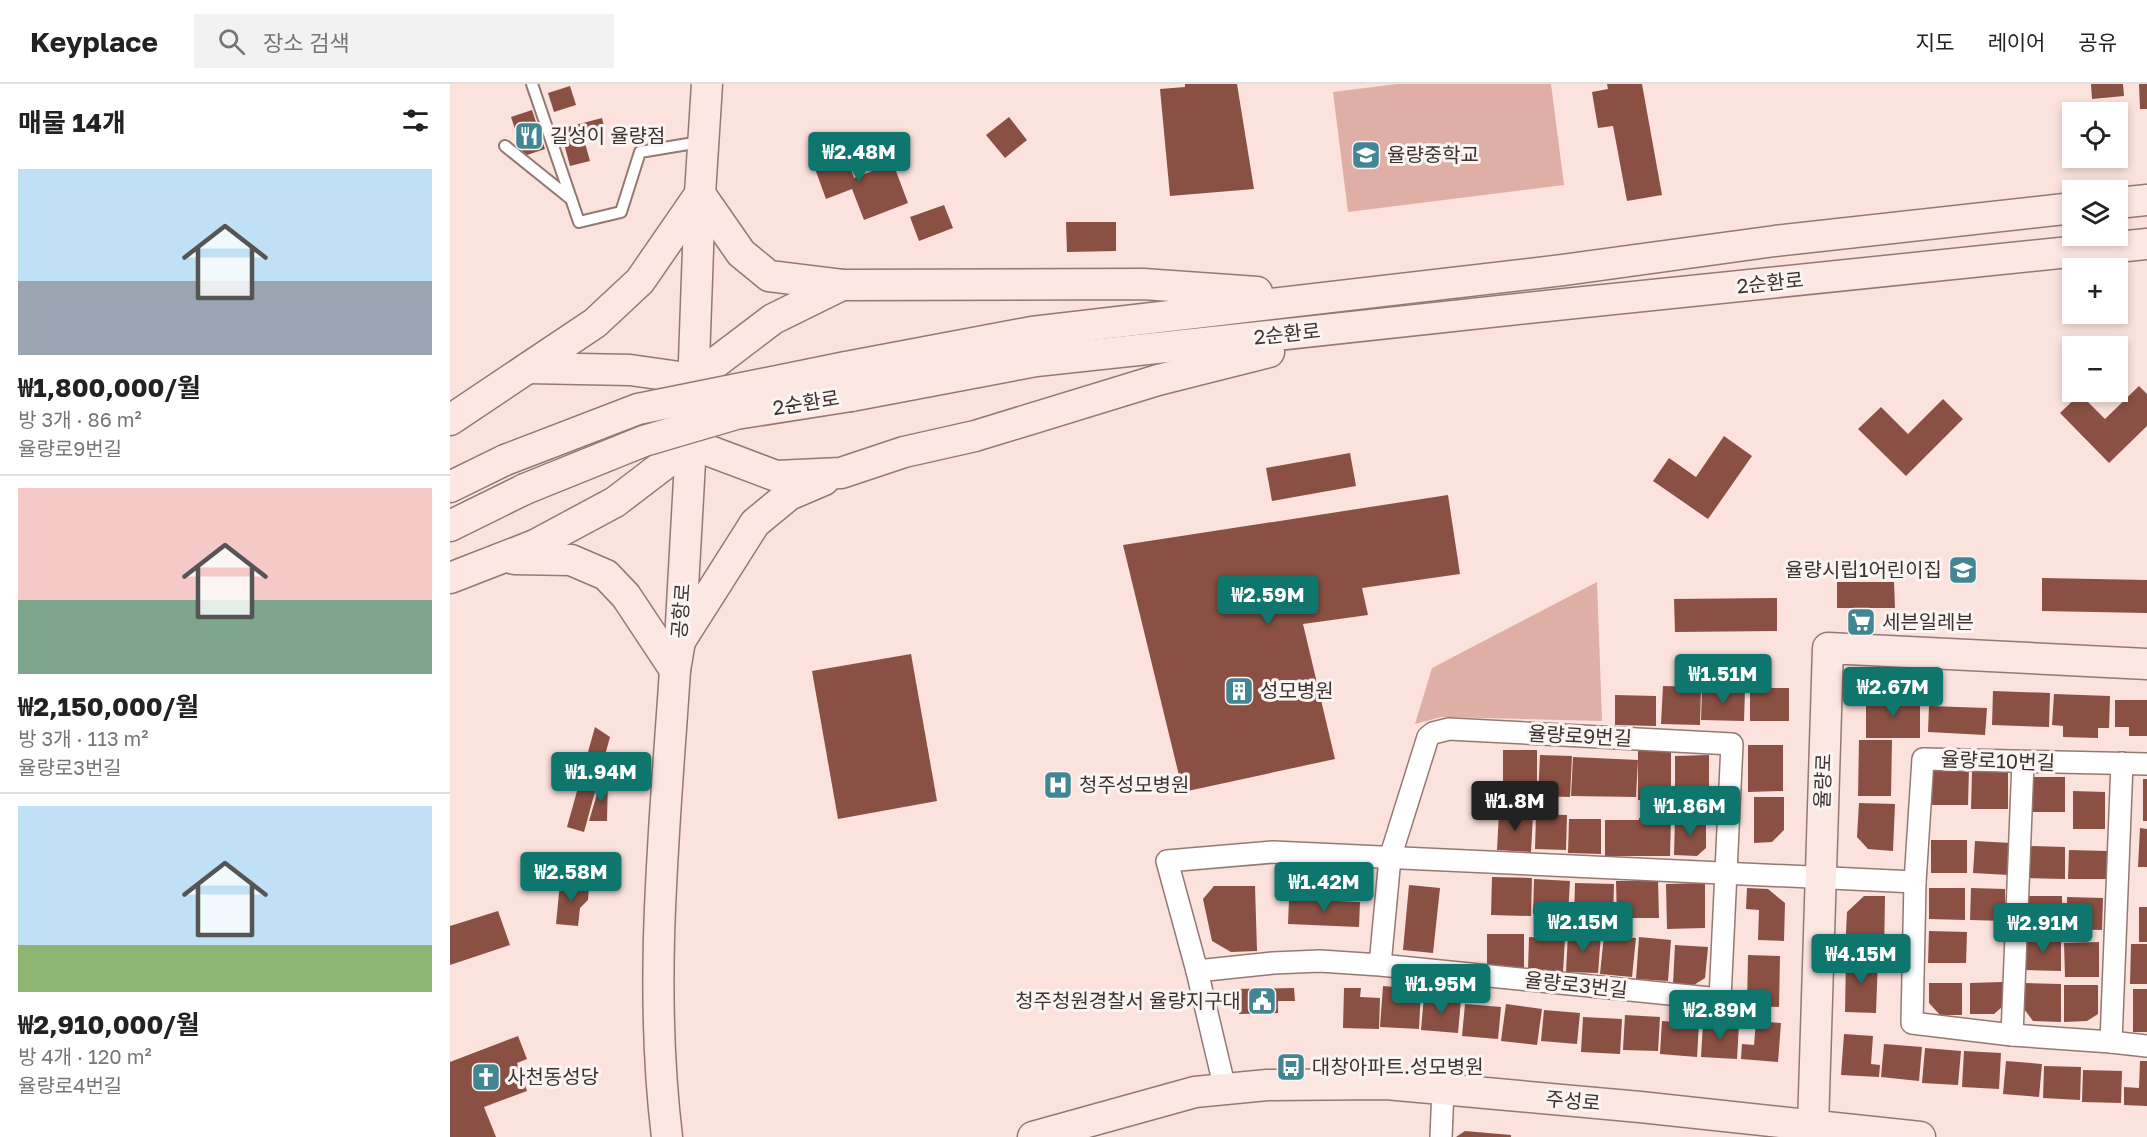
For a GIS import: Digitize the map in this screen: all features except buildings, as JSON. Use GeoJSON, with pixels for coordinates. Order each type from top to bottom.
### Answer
{"type":"FeatureCollection","features":[{"type":"Feature","properties":{"kind":"street","name":"공항로"},"geometry":{"type":"LineString","coordinates":[[667,1137],[661,1088],[658,980],[662,873],[675,670],[680,640],[707,84]]}},
{"type":"Feature","properties":{"kind":"street"},"geometry":{"type":"LineString","coordinates":[[450,420],[595,323],[640,281],[700,194],[741,253],[769,276],[842,285],[1143,284],[1329,297]]}},
{"type":"Feature","properties":{"kind":"street"},"geometry":{"type":"LineString","coordinates":[[2128,202],[2147,200]]}},
{"type":"Feature","properties":{"kind":"street","name":"2순환로"},"geometry":{"type":"LineString","coordinates":[[450,526],[525,489],[644,441],[849,381],[1032,332],[1563,270],[1775,241],[2062,209]]}},
{"type":"Feature","properties":{"kind":"street","name":"2순환로"},"geometry":{"type":"LineString","coordinates":[[450,487],[506,460],[638,409],[849,381],[2147,244]]}},
{"type":"Feature","properties":{"kind":"street"},"geometry":{"type":"LineString","coordinates":[[528,368],[630,370],[694,379],[772,319],[842,285]]}},
{"type":"Feature","properties":{"kind":"street"},"geometry":{"type":"LineString","coordinates":[[680,640],[754,523],[789,495],[841,472],[904,452],[975,436],[1158,380],[1382,324]]}},
{"type":"Feature","properties":{"kind":"street"},"geometry":{"type":"LineString","coordinates":[[450,579],[535,546],[615,502],[691,444],[776,476],[841,472]]}},
{"type":"Feature","properties":{"kind":"street"},"geometry":{"type":"LineString","coordinates":[[502,558],[571,560],[606,575],[626,596],[675,670]]}},
{"type":"Feature","properties":{"kind":"street","name":"율량로"},"geometry":{"type":"LineString","coordinates":[[1813,1126],[1828,648],[2147,664]]}},
{"type":"Feature","properties":{"kind":"street","name":"율량로9번길"},"geometry":{"type":"LineString","coordinates":[[1390,858],[1428,737],[1433,733],[1449,729],[1732,744],[1725,873]]}},
{"type":"Feature","properties":{"kind":"street","name":"율량로10번길"},"geometry":{"type":"LineString","coordinates":[[1914,882],[1923,759],[2147,764]]}},
{"type":"Feature","properties":{"kind":"street"},"geometry":{"type":"LineString","coordinates":[[2012,1035],[2023,762]]}},
{"type":"Feature","properties":{"kind":"street"},"geometry":{"type":"LineString","coordinates":[[2111,1042],[2122,764]]}},
{"type":"Feature","properties":{"kind":"street"},"geometry":{"type":"LineString","coordinates":[[1225,1089],[1197,971],[1167,861],[1273,852],[1914,882],[1912,1023],[2012,1035],[2147,1046]]}},
{"type":"Feature","properties":{"kind":"street"},"geometry":{"type":"LineString","coordinates":[[1380,965],[1390,858]]}},
{"type":"Feature","properties":{"kind":"street","name":"율량로3번길"},"geometry":{"type":"LineString","coordinates":[[1197,971],[1273,963],[1320,961],[1720,999],[1725,873]]}},
{"type":"Feature","properties":{"kind":"street","name":"주성로"},"geometry":{"type":"LineString","coordinates":[[1042,1136],[1195,1092],[1267,1085],[1386,1084],[1640,1107],[1813,1126],[1861,1134],[1920,1137]]}},
{"type":"Feature","properties":{"kind":"street"},"geometry":{"type":"LineString","coordinates":[[1441,1137],[1443,1090]]}},
{"type":"Feature","properties":{"kind":"lane"},"geometry":{"type":"LineString","coordinates":[[532,84],[579,222],[621,212],[640,152],[704,142]]}},
{"type":"Feature","properties":{"kind":"lane"},"geometry":{"type":"LineString","coordinates":[[505,146],[571,199]]}},
{"type":"Feature","properties":{"kind":"shaded area"},"geometry":{"type":"Polygon","coordinates":[[[1397,84],[1551,84],[1564,185],[1348,212],[1333,92],[1397,84]]]}},
{"type":"Feature","properties":{"kind":"shaded area"},"geometry":{"type":"Polygon","coordinates":[[[1597,582],[1602,721],[1441,717],[1415,724],[1432,668],[1597,582]]]}},
{"type":"Feature","properties":{"kind":"place","name":"길성이 율량점"},"geometry":{"type":"Point","coordinates":[529,136]}},
{"type":"Feature","properties":{"kind":"place","name":"율량중학교"},"geometry":{"type":"Point","coordinates":[1366,155]}},
{"type":"Feature","properties":{"kind":"place","name":"율량시립1어린이집"},"geometry":{"type":"Point","coordinates":[1963,570]}},
{"type":"Feature","properties":{"kind":"place","name":"세븐일레븐"},"geometry":{"type":"Point","coordinates":[1861,622]}},
{"type":"Feature","properties":{"kind":"place","name":"성모병원"},"geometry":{"type":"Point","coordinates":[1239,691]}},
{"type":"Feature","properties":{"kind":"place","name":"청주성모병원"},"geometry":{"type":"Point","coordinates":[1058,785]}},
{"type":"Feature","properties":{"kind":"place","name":"청주청원경찰서 율량지구대"},"geometry":{"type":"Point","coordinates":[1262,1001]}},
{"type":"Feature","properties":{"kind":"place","name":"대창아파트.성모병원"},"geometry":{"type":"Point","coordinates":[1291,1067]}},
{"type":"Feature","properties":{"kind":"place","name":"사천동성당"},"geometry":{"type":"Point","coordinates":[486,1077]}}]}
